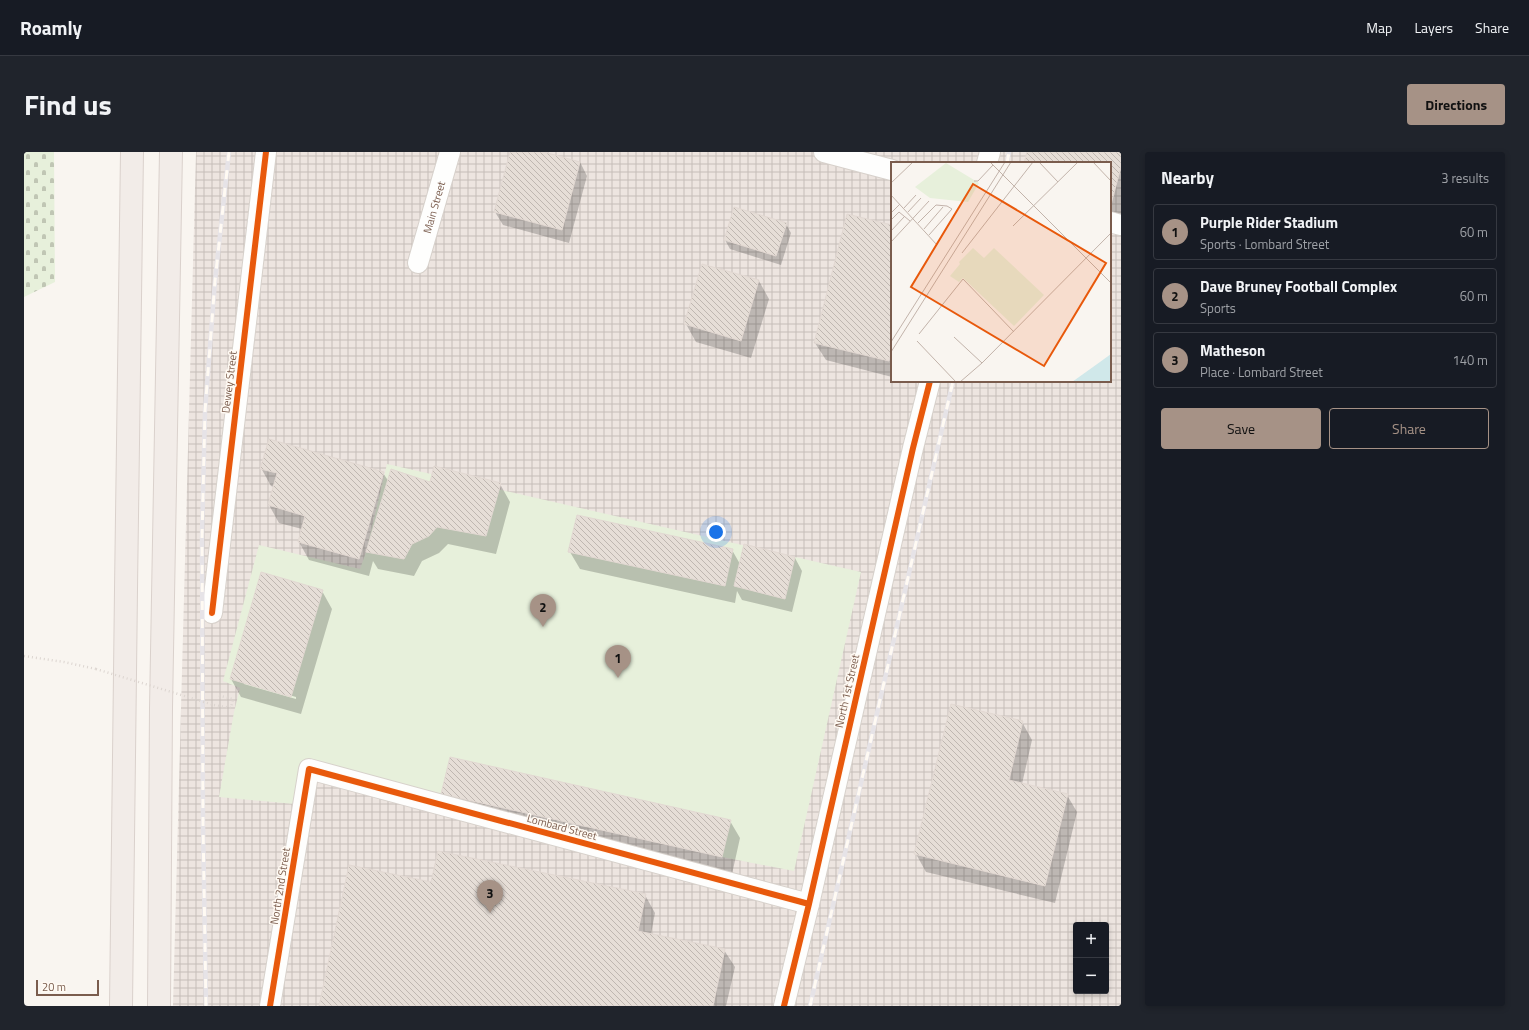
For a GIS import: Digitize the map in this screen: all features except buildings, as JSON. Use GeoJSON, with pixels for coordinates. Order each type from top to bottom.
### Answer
{"type":"FeatureCollection","features":[{"type":"Feature","properties":{"kind":"highway"},"geometry":{"type":"LineString","coordinates":[[121,1006],[132,152]]}},
{"type":"Feature","properties":{"kind":"highway"},"geometry":{"type":"LineString","coordinates":[[159,1006],[162,700],[172,152]]}},
{"type":"Feature","properties":{"kind":"street","name":"Dewey Street"},"geometry":{"type":"LineString","coordinates":[[212,614],[266,152]]}},
{"type":"Feature","properties":{"kind":"street","name":"Main Street"},"geometry":{"type":"LineString","coordinates":[[418,263],[450,152]]}},
{"type":"Feature","properties":{"kind":"street"},"geometry":{"type":"LineString","coordinates":[[824,152],[891,170]]}},
{"type":"Feature","properties":{"kind":"street"},"geometry":{"type":"LineString","coordinates":[[987,162],[990,152]]}},
{"type":"Feature","properties":{"kind":"street"},"geometry":{"type":"LineString","coordinates":[[1111,222],[1121,225]]}},
{"type":"Feature","properties":{"kind":"street","name":"North 1st Street"},"geometry":{"type":"LineString","coordinates":[[784,1006],[809,904],[913,448],[930,382]]}},
{"type":"Feature","properties":{"kind":"street","name":"Lombard Street"},"geometry":{"type":"LineString","coordinates":[[309,769],[809,904]]}},
{"type":"Feature","properties":{"kind":"street","name":"North 2nd Street"},"geometry":{"type":"LineString","coordinates":[[270,1006],[309,769]]}},
{"type":"Feature","properties":{"kind":"path"},"geometry":{"type":"LineString","coordinates":[[24,656],[64,662],[96,669],[214,705],[231,708],[233,699],[217,695]]}},
{"type":"Feature","properties":{"kind":"shaded area"},"geometry":{"type":"Polygon","coordinates":[[[196,152],[1121,152],[1121,1006],[173,1006],[196,152]]]}},
{"type":"Feature","properties":{"kind":"green space"},"geometry":{"type":"Polygon","coordinates":[[[24,152],[54,152],[55,282],[24,297],[24,152]]]}},
{"type":"Feature","properties":{"kind":"green space"},"geometry":{"type":"Polygon","coordinates":[[[387,464],[861,572],[794,871],[722,857],[441,794],[303,761],[295,804],[219,797],[234,712],[240,688],[223,681],[259,545],[360,569],[366,552],[387,464]]]}},
{"type":"Feature","properties":{"kind":"railway"},"geometry":{"type":"LineString","coordinates":[[206,1006],[203,824],[202,537],[205,411],[215,281],[229,152]]}},
{"type":"Feature","properties":{"kind":"railway"},"geometry":{"type":"LineString","coordinates":[[1007,162],[1009,152]]}},
{"type":"Feature","properties":{"kind":"railway"},"geometry":{"type":"LineString","coordinates":[[810,1006],[953,382]]}},
{"type":"Feature","properties":{"kind":"cycle path"},"geometry":{"type":"LineString","coordinates":[[212,613],[266,152]]}},
{"type":"Feature","properties":{"kind":"cycle path"},"geometry":{"type":"LineString","coordinates":[[784,1006],[809,904],[913,448],[930,382]]}},
{"type":"Feature","properties":{"kind":"cycle path"},"geometry":{"type":"LineString","coordinates":[[270,1006],[309,769],[809,904]]}},
{"type":"Feature","properties":{"kind":"place","name":"Dave Bruney Football Complex"},"geometry":{"type":"Point","coordinates":[543,627]}},
{"type":"Feature","properties":{"kind":"place","name":"Purple Rider Stadium"},"geometry":{"type":"Point","coordinates":[618,678]}},
{"type":"Feature","properties":{"kind":"place","name":"Matheson"},"geometry":{"type":"Point","coordinates":[490,913]}}]}
